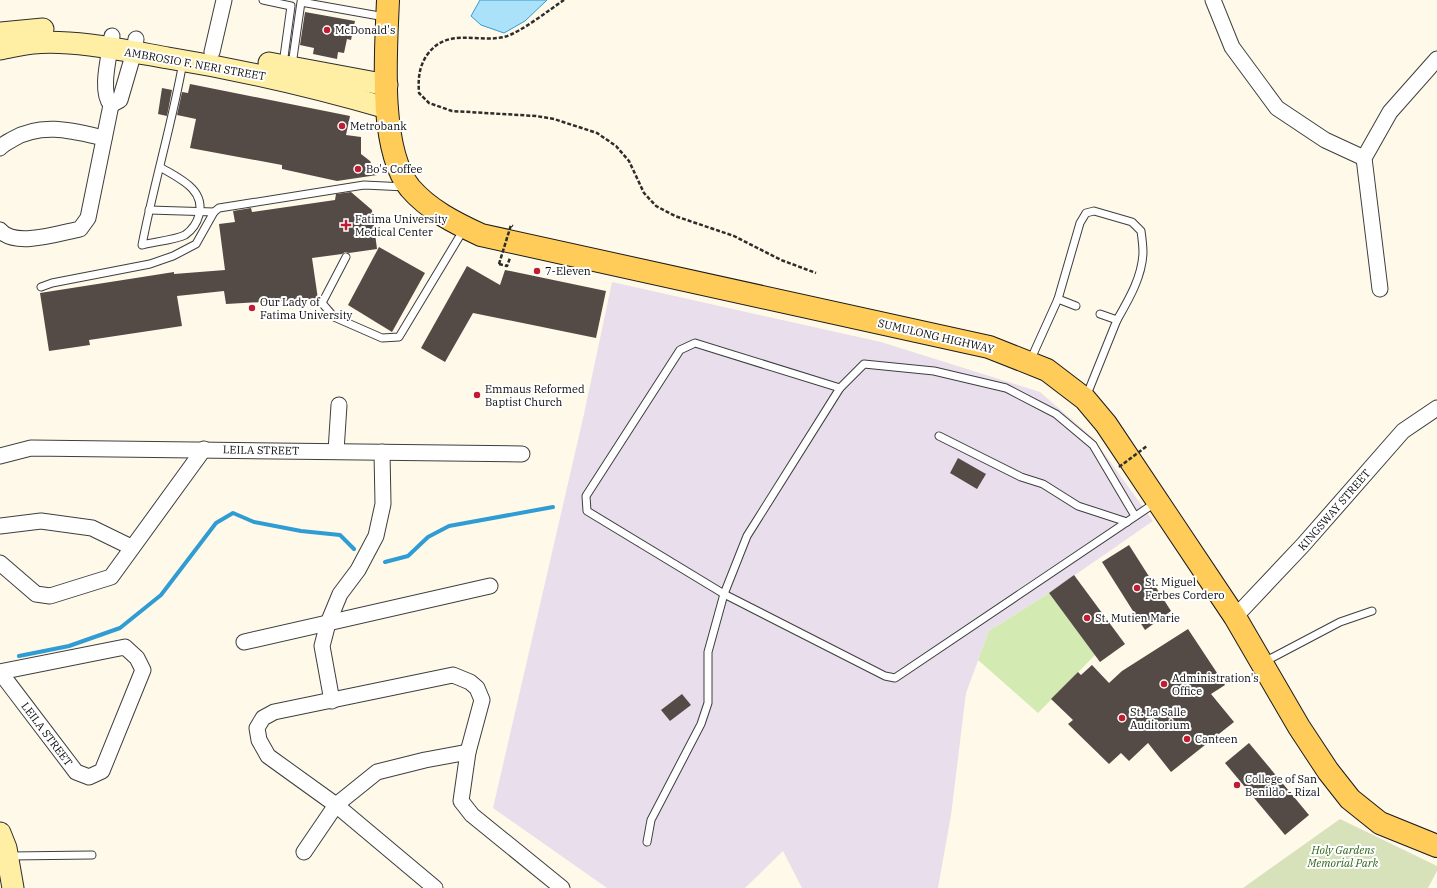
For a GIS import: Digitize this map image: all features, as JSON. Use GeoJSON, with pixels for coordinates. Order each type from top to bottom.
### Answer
{"type":"FeatureCollection","features":[{"type":"Feature","properties":{"kind":"main road","name":"SUMULONG HIGHWAY"},"geometry":{"type":"LineString","coordinates":[[388,8],[387,108],[388,128],[393,153],[400,172],[410,187],[424,202],[465,228],[480,235],[515,244],[989,347],[1048,370],[1085,399],[1106,424],[1158,501],[1234,616],[1318,756],[1350,799],[1380,823],[1403,834],[1437,846]]}},
{"type":"Feature","properties":{"kind":"street"},"geometry":{"type":"LineString","coordinates":[[212,52],[224,0]]}},
{"type":"Feature","properties":{"kind":"street"},"geometry":{"type":"LineString","coordinates":[[1213,0],[1232,47],[1277,108],[1325,140],[1364,158]]}},
{"type":"Feature","properties":{"kind":"street","name":"AMBROSIO F. NERI STREET"},"geometry":{"type":"LineString","coordinates":[[0,33],[30,29],[59,29],[111,42],[212,52],[280,69],[320,89],[387,108]]}},
{"type":"Feature","properties":{"kind":"street"},"geometry":{"type":"LineString","coordinates":[[111,42],[106,82],[106,99],[111,105]]}},
{"type":"Feature","properties":{"kind":"street","name":"AMBROSIO F. NERI STREET"},"geometry":{"type":"LineString","coordinates":[[0,49],[32,43],[111,42]]}},
{"type":"Feature","properties":{"kind":"street"},"geometry":{"type":"LineString","coordinates":[[0,230],[3,234],[13,238],[31,239],[80,229],[88,218],[111,105],[120,100],[135,45]]}},
{"type":"Feature","properties":{"kind":"street","name":"AMBROSIO F. NERI STREET"},"geometry":{"type":"LineString","coordinates":[[135,45],[183,60],[280,69],[387,85]]}},
{"type":"Feature","properties":{"kind":"street"},"geometry":{"type":"LineString","coordinates":[[1380,289],[1364,158],[1390,112],[1437,59]]}},
{"type":"Feature","properties":{"kind":"street"},"geometry":{"type":"LineString","coordinates":[[0,148],[16,137],[40,130],[66,130],[104,138]]}},
{"type":"Feature","properties":{"kind":"street"},"geometry":{"type":"LineString","coordinates":[[336,451],[339,404]]}},
{"type":"Feature","properties":{"kind":"street","name":"KINGSWAY STREET"},"geometry":{"type":"LineString","coordinates":[[1234,616],[1303,545],[1403,431],[1437,408]]}},
{"type":"Feature","properties":{"kind":"street","name":"LEILA STREET"},"geometry":{"type":"LineString","coordinates":[[0,456],[31,448],[522,454]]}},
{"type":"Feature","properties":{"kind":"street"},"geometry":{"type":"LineString","coordinates":[[0,563],[36,594],[50,596],[111,577],[204,450]]}},
{"type":"Feature","properties":{"kind":"street"},"geometry":{"type":"LineString","coordinates":[[332,701],[322,646],[328,623],[340,594],[358,570],[376,536],[383,504],[382,452]]}},
{"type":"Feature","properties":{"kind":"street"},"geometry":{"type":"LineString","coordinates":[[0,526],[41,521],[92,528],[131,548]]}},
{"type":"Feature","properties":{"kind":"street"},"geometry":{"type":"LineString","coordinates":[[244,642],[490,586]]}},
{"type":"Feature","properties":{"kind":"street","name":"LEILA STREET"},"geometry":{"type":"LineString","coordinates":[[125,648],[137,658],[143,670],[102,771],[89,777],[76,772],[0,672],[125,648]]}},
{"type":"Feature","properties":{"kind":"street"},"geometry":{"type":"LineString","coordinates":[[435,888],[336,805],[268,756],[260,740],[257,728],[263,718],[274,712],[453,675],[470,682],[477,688],[482,700],[468,752],[461,801],[472,815],[562,888]]}},
{"type":"Feature","properties":{"kind":"street"},"geometry":{"type":"LineString","coordinates":[[304,852],[336,805],[377,772],[425,760],[468,752]]}},
{"type":"Feature","properties":{"kind":"street"},"geometry":{"type":"LineString","coordinates":[[0,833],[8,856],[13,888]]}},
{"type":"Feature","properties":{"kind":"lane"},"geometry":{"type":"LineString","coordinates":[[263,0],[291,6],[280,69]]}},
{"type":"Feature","properties":{"kind":"lane"},"geometry":{"type":"LineString","coordinates":[[280,69],[301,2],[388,8]]}},
{"type":"Feature","properties":{"kind":"lane"},"geometry":{"type":"LineString","coordinates":[[160,167],[191,186],[199,196],[200,212],[196,224],[184,235],[142,245],[177,93],[183,60]]}},
{"type":"Feature","properties":{"kind":"lane"},"geometry":{"type":"LineString","coordinates":[[41,287],[52,283],[150,264],[173,256],[196,244],[214,212],[219,208],[364,185],[410,187]]}},
{"type":"Feature","properties":{"kind":"lane"},"geometry":{"type":"LineString","coordinates":[[149,210],[214,212]]}},
{"type":"Feature","properties":{"kind":"lane"},"geometry":{"type":"LineString","coordinates":[[1029,362],[1058,299],[1080,223],[1086,213],[1094,211],[1132,222],[1141,231],[1143,253],[1138,279],[1117,320],[1085,399]]}},
{"type":"Feature","properties":{"kind":"lane"},"geometry":{"type":"LineString","coordinates":[[346,257],[322,303],[334,317],[382,338],[399,337],[465,228]]}},
{"type":"Feature","properties":{"kind":"lane"},"geometry":{"type":"LineString","coordinates":[[1058,299],[1076,306]]}},
{"type":"Feature","properties":{"kind":"lane"},"geometry":{"type":"LineString","coordinates":[[1100,314],[1117,320]]}},
{"type":"Feature","properties":{"kind":"lane"},"geometry":{"type":"LineString","coordinates":[[840,388],[695,343],[680,350],[586,496],[587,511],[724,594],[885,676],[895,678],[1158,501]]}},
{"type":"Feature","properties":{"kind":"lane"},"geometry":{"type":"LineString","coordinates":[[647,842],[651,820],[701,724],[708,703],[708,652],[724,594],[747,536],[840,388],[864,364],[934,371],[1006,388],[1056,414],[1093,445],[1135,516]]}},
{"type":"Feature","properties":{"kind":"lane"},"geometry":{"type":"LineString","coordinates":[[939,436],[1021,477],[1043,484],[1078,506],[1127,522]]}},
{"type":"Feature","properties":{"kind":"lane"},"geometry":{"type":"LineString","coordinates":[[1262,662],[1340,622],[1372,611]]}},
{"type":"Feature","properties":{"kind":"lane"},"geometry":{"type":"LineString","coordinates":[[8,856],[92,855]]}},
{"type":"Feature","properties":{"kind":"path"},"geometry":{"type":"LineString","coordinates":[[564,0],[504,37],[452,38],[439,42],[422,62],[418,77],[419,93],[430,103],[452,111],[536,116],[554,119],[596,133],[616,146],[629,161],[644,193],[656,206],[675,216],[734,236],[781,260],[816,273]]}},
{"type":"Feature","properties":{"kind":"path"},"geometry":{"type":"LineString","coordinates":[[499,264],[511,225],[513,226]]}},
{"type":"Feature","properties":{"kind":"path"},"geometry":{"type":"LineString","coordinates":[[1119,467],[1147,446]]}},
{"type":"Feature","properties":{"kind":"shaded area"},"geometry":{"type":"Polygon","coordinates":[[[612,282],[881,342],[1040,392],[1093,438],[1153,521],[1049,593],[989,631],[966,693],[951,815],[938,888],[802,888],[783,851],[745,888],[607,888],[493,808],[584,414],[612,282]]]}},
{"type":"Feature","properties":{"kind":"green space"},"geometry":{"type":"Polygon","coordinates":[[[1049,593],[1095,655],[1038,713],[978,660],[989,631],[1049,593]]]}},
{"type":"Feature","properties":{"kind":"green space","name":"Holy Gardens Memorial Park"},"geometry":{"type":"Polygon","coordinates":[[[1340,819],[1437,866],[1437,871],[1428,888],[1243,888],[1340,819]]]}},
{"type":"Feature","properties":{"kind":"water"},"geometry":{"type":"Polygon","coordinates":[[[480,0],[547,0],[525,21],[504,33],[481,25],[471,16],[480,0]]]}},
{"type":"Feature","properties":{"kind":"building","name":"McDonald's"},"geometry":{"type":"Polygon","coordinates":[[[305,12],[355,21],[351,40],[347,39],[344,53],[338,52],[337,59],[313,54],[314,48],[300,45],[305,12]]]}},
{"type":"Feature","properties":{"kind":"building"},"geometry":{"type":"Polygon","coordinates":[[[190,84],[350,116],[346,135],[361,137],[361,154],[370,161],[377,175],[337,181],[282,169],[282,165],[190,148],[196,119],[177,115],[182,92],[188,93],[190,84]]]}},
{"type":"Feature","properties":{"kind":"building"},"geometry":{"type":"Polygon","coordinates":[[[162,88],[172,90],[167,116],[158,114],[162,88]]]}},
{"type":"Feature","properties":{"kind":"building"},"geometry":{"type":"Polygon","coordinates":[[[351,192],[372,210],[377,249],[349,253],[345,252],[342,254],[312,258],[318,299],[226,304],[224,291],[177,296],[182,326],[89,340],[90,345],[49,351],[40,293],[174,272],[174,274],[225,270],[219,224],[235,222],[233,211],[251,208],[252,212],[335,200],[336,194],[351,192]]]}},
{"type":"Feature","properties":{"kind":"building"},"geometry":{"type":"Polygon","coordinates":[[[379,247],[425,273],[392,332],[348,305],[379,247]]]}},
{"type":"Feature","properties":{"kind":"building"},"geometry":{"type":"Polygon","coordinates":[[[467,266],[500,285],[505,270],[606,291],[596,338],[473,313],[445,362],[421,348],[467,266]]]}},
{"type":"Feature","properties":{"kind":"building"},"geometry":{"type":"Polygon","coordinates":[[[958,458],[986,474],[977,489],[950,473],[958,458]]]}},
{"type":"Feature","properties":{"kind":"building","name":"St. Miguel Ferbes Cordero"},"geometry":{"type":"Polygon","coordinates":[[[1129,545],[1171,611],[1145,630],[1102,562],[1129,545]]]}},
{"type":"Feature","properties":{"kind":"building","name":"St. Mutien Marie"},"geometry":{"type":"Polygon","coordinates":[[[1074,575],[1125,644],[1100,662],[1049,593],[1074,575]]]}},
{"type":"Feature","properties":{"kind":"building"},"geometry":{"type":"Polygon","coordinates":[[[1188,629],[1225,685],[1211,694],[1234,722],[1171,772],[1148,743],[1129,761],[1121,753],[1109,764],[1068,724],[1073,720],[1051,699],[1078,672],[1081,675],[1092,665],[1109,683],[1122,671],[1188,629]]]}},
{"type":"Feature","properties":{"kind":"building"},"geometry":{"type":"Polygon","coordinates":[[[682,694],[691,705],[670,721],[661,710],[682,694]]]}},
{"type":"Feature","properties":{"kind":"building"},"geometry":{"type":"Polygon","coordinates":[[[1249,743],[1309,815],[1285,835],[1225,763],[1249,743]]]}},
{"type":"Feature","properties":{"kind":"waterway"},"geometry":{"type":"LineString","coordinates":[[385,562],[408,556],[428,537],[449,526],[553,507]]}},
{"type":"Feature","properties":{"kind":"waterway"},"geometry":{"type":"LineString","coordinates":[[19,656],[69,646],[120,628],[161,595],[216,523],[233,513],[254,522],[301,531],[340,535],[354,549]]}},
{"type":"Feature","properties":{"kind":"place","name":"McDonald's"},"geometry":{"type":"Point","coordinates":[327,30]}},
{"type":"Feature","properties":{"kind":"place","name":"Metrobank"},"geometry":{"type":"Point","coordinates":[342,126]}},
{"type":"Feature","properties":{"kind":"place","name":"Bo's Coffee"},"geometry":{"type":"Point","coordinates":[358,169]}},
{"type":"Feature","properties":{"kind":"place","name":"Fatima University Medical Center"},"geometry":{"type":"Point","coordinates":[346,225]}},
{"type":"Feature","properties":{"kind":"place","name":"7-Eleven"},"geometry":{"type":"Point","coordinates":[537,271]}},
{"type":"Feature","properties":{"kind":"place","name":"Our Lady of Fatima University"},"geometry":{"type":"Point","coordinates":[252,308]}},
{"type":"Feature","properties":{"kind":"place","name":"Emmaus Reformed Baptist Church"},"geometry":{"type":"Point","coordinates":[477,395]}},
{"type":"Feature","properties":{"kind":"place","name":"St. Miguel Ferbes Cordero"},"geometry":{"type":"Point","coordinates":[1137,588]}},
{"type":"Feature","properties":{"kind":"place","name":"St. Mutien Marie"},"geometry":{"type":"Point","coordinates":[1087,618]}},
{"type":"Feature","properties":{"kind":"place","name":"Administration's Office"},"geometry":{"type":"Point","coordinates":[1164,684]}},
{"type":"Feature","properties":{"kind":"place","name":"St. La Salle Auditorium"},"geometry":{"type":"Point","coordinates":[1122,718]}},
{"type":"Feature","properties":{"kind":"place","name":"Canteen"},"geometry":{"type":"Point","coordinates":[1187,739]}},
{"type":"Feature","properties":{"kind":"place","name":"College of San Benildo - Rizal"},"geometry":{"type":"Point","coordinates":[1237,785]}}]}
